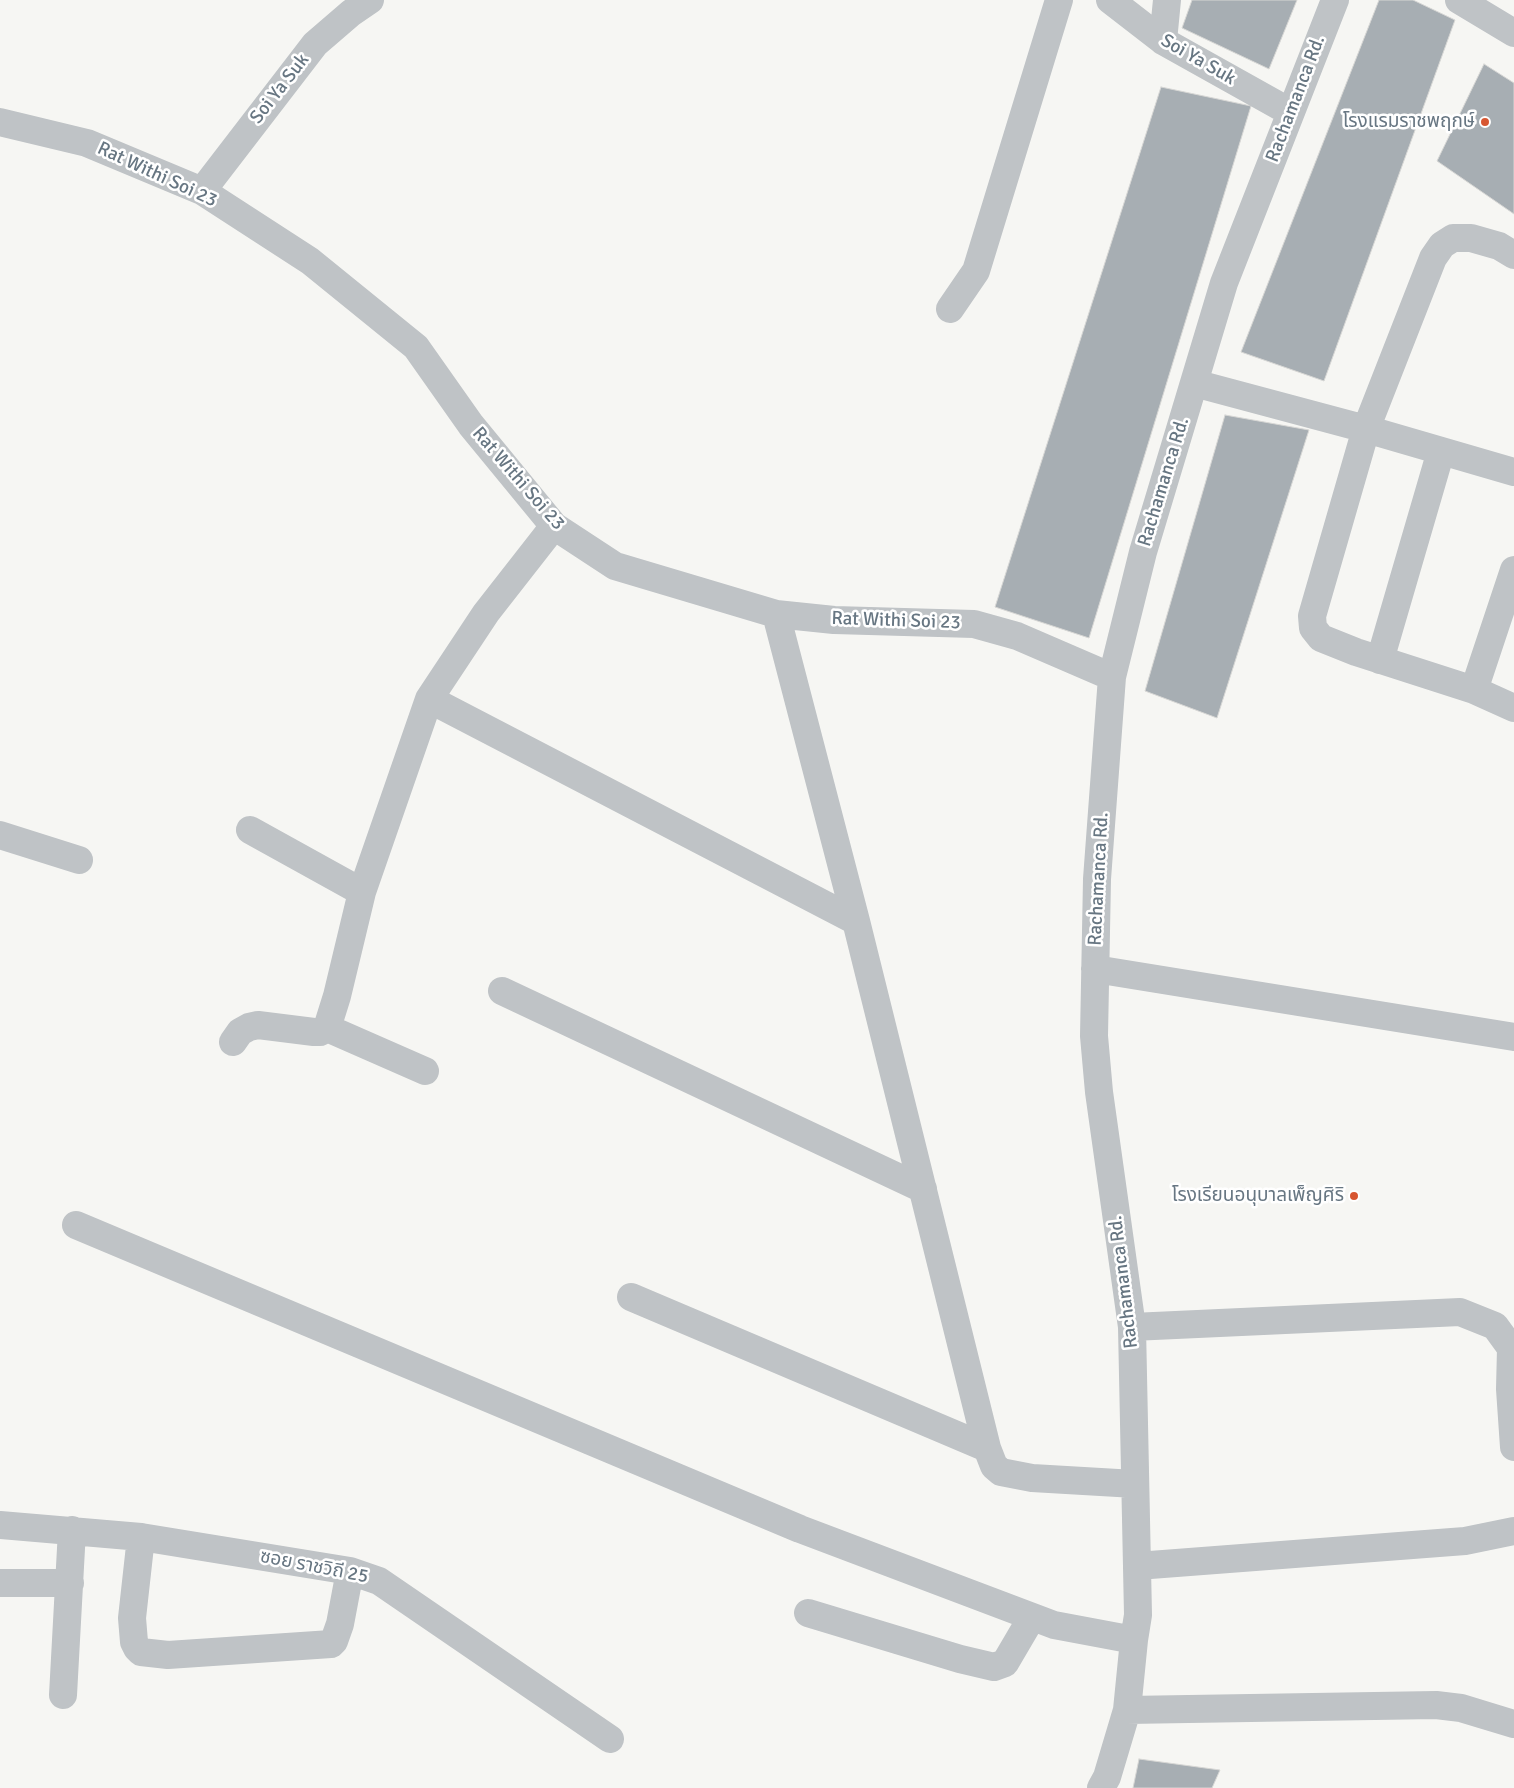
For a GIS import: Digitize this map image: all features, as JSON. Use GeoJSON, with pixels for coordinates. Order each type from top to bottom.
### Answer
{"type":"FeatureCollection","features":[{"type":"Feature","properties":{"kind":"street","name":"Soi Ya Suk"},"geometry":{"type":"LineString","coordinates":[[202,191],[315,44],[351,13],[370,0]]}},
{"type":"Feature","properties":{"kind":"street"},"geometry":{"type":"LineString","coordinates":[[950,310],[976,271],[1059,0]]}},
{"type":"Feature","properties":{"kind":"street","name":"Soi Ya Suk"},"geometry":{"type":"LineString","coordinates":[[1110,0],[1163,41],[1290,112]]}},
{"type":"Feature","properties":{"kind":"street"},"geometry":{"type":"LineString","coordinates":[[1163,41],[1167,0]]}},
{"type":"Feature","properties":{"kind":"street","name":"Rachamanca Rd."},"geometry":{"type":"LineString","coordinates":[[1102,1788],[1107,1778],[1127,1710],[1138,1615],[1132,1327],[1099,1092],[1094,1036],[1097,879],[1112,677],[1143,552],[1224,283],[1335,0]]}},
{"type":"Feature","properties":{"kind":"street"},"geometry":{"type":"LineString","coordinates":[[1459,0],[1514,33]]}},
{"type":"Feature","properties":{"kind":"street","name":"Rat Withi Soi 23"},"geometry":{"type":"LineString","coordinates":[[0,122],[88,143],[202,191],[310,261],[416,347],[471,425],[554,526],[615,566],[776,614],[834,620],[974,624],[1017,636],[1112,677]]}},
{"type":"Feature","properties":{"kind":"street"},"geometry":{"type":"LineString","coordinates":[[1514,255],[1499,246],[1471,238],[1453,238],[1442,245],[1433,258],[1366,429],[1312,616],[1313,628],[1321,638],[1380,660],[1474,690],[1514,708]]}},
{"type":"Feature","properties":{"kind":"street"},"geometry":{"type":"LineString","coordinates":[[1194,383],[1366,429],[1514,472]]}},
{"type":"Feature","properties":{"kind":"street"},"geometry":{"type":"LineString","coordinates":[[1380,660],[1441,451]]}},
{"type":"Feature","properties":{"kind":"street"},"geometry":{"type":"LineString","coordinates":[[233,1042],[240,1032],[249,1026],[258,1025],[314,1032],[320,1032],[326,1028],[337,996],[362,892],[429,699],[486,613],[554,526]]}},
{"type":"Feature","properties":{"kind":"street"},"geometry":{"type":"LineString","coordinates":[[1474,690],[1514,570]]}},
{"type":"Feature","properties":{"kind":"street"},"geometry":{"type":"LineString","coordinates":[[776,614],[856,921],[987,1448],[994,1466],[1001,1472],[1032,1478],[1135,1484]]}},
{"type":"Feature","properties":{"kind":"street"},"geometry":{"type":"LineString","coordinates":[[429,699],[856,921]]}},
{"type":"Feature","properties":{"kind":"street"},"geometry":{"type":"LineString","coordinates":[[250,830],[362,892]]}},
{"type":"Feature","properties":{"kind":"street"},"geometry":{"type":"LineString","coordinates":[[0,835],[79,860]]}},
{"type":"Feature","properties":{"kind":"street"},"geometry":{"type":"LineString","coordinates":[[1095,969],[1514,1037]]}},
{"type":"Feature","properties":{"kind":"street"},"geometry":{"type":"LineString","coordinates":[[502,991],[923,1189]]}},
{"type":"Feature","properties":{"kind":"street"},"geometry":{"type":"LineString","coordinates":[[326,1028],[425,1071]]}},
{"type":"Feature","properties":{"kind":"street"},"geometry":{"type":"LineString","coordinates":[[76,1225],[800,1529],[1054,1625],[1134,1640]]}},
{"type":"Feature","properties":{"kind":"street"},"geometry":{"type":"LineString","coordinates":[[631,1297],[987,1448]]}},
{"type":"Feature","properties":{"kind":"street"},"geometry":{"type":"LineString","coordinates":[[1132,1327],[1460,1312],[1495,1326],[1511,1348],[1510,1389],[1514,1447]]}},
{"type":"Feature","properties":{"kind":"street","name":"ซอย ราชวิถี 25"},"geometry":{"type":"LineString","coordinates":[[0,1525],[141,1537],[350,1571],[379,1580],[610,1739]]}},
{"type":"Feature","properties":{"kind":"street"},"geometry":{"type":"LineString","coordinates":[[63,1695],[72,1530]]}},
{"type":"Feature","properties":{"kind":"street"},"geometry":{"type":"LineString","coordinates":[[1137,1566],[1465,1541],[1514,1531]]}},
{"type":"Feature","properties":{"kind":"street"},"geometry":{"type":"LineString","coordinates":[[141,1537],[132,1618],[134,1642],[141,1652],[168,1655],[331,1644],[334,1641],[340,1624],[350,1571]]}},
{"type":"Feature","properties":{"kind":"street"},"geometry":{"type":"LineString","coordinates":[[0,1583],[70,1583]]}},
{"type":"Feature","properties":{"kind":"street"},"geometry":{"type":"LineString","coordinates":[[808,1613],[960,1659],[994,1667],[1005,1663],[1032,1617]]}},
{"type":"Feature","properties":{"kind":"street"},"geometry":{"type":"LineString","coordinates":[[1127,1710],[1436,1706],[1461,1708],[1514,1724]]}},
{"type":"Feature","properties":{"kind":"building"},"geometry":{"type":"Polygon","coordinates":[[[1192,0],[1297,0],[1269,69],[1182,28],[1192,0]]]}},
{"type":"Feature","properties":{"kind":"building"},"geometry":{"type":"Polygon","coordinates":[[[1379,0],[1413,0],[1455,20],[1324,381],[1241,352],[1379,0]]]}},
{"type":"Feature","properties":{"kind":"building","name":"โรงแรมราชพฤกษ์"},"geometry":{"type":"Polygon","coordinates":[[[1484,64],[1514,83],[1514,214],[1437,161],[1484,64]]]}},
{"type":"Feature","properties":{"kind":"building"},"geometry":{"type":"Polygon","coordinates":[[[1161,87],[1251,106],[1089,638],[995,607],[1161,87]]]}},
{"type":"Feature","properties":{"kind":"building"},"geometry":{"type":"Polygon","coordinates":[[[1225,415],[1309,430],[1217,718],[1145,691],[1225,415]]]}},
{"type":"Feature","properties":{"kind":"building"},"geometry":{"type":"Polygon","coordinates":[[[1139,1759],[1220,1770],[1212,1788],[1133,1788],[1139,1759]]]}},
{"type":"Feature","properties":{"kind":"place","name":"โรงแรมราชพฤกษ์"},"geometry":{"type":"Point","coordinates":[1485,122]}},
{"type":"Feature","properties":{"kind":"place","name":"โรงเรียนอนุบาลเพ็ญศิริ"},"geometry":{"type":"Point","coordinates":[1354,1196]}}]}
